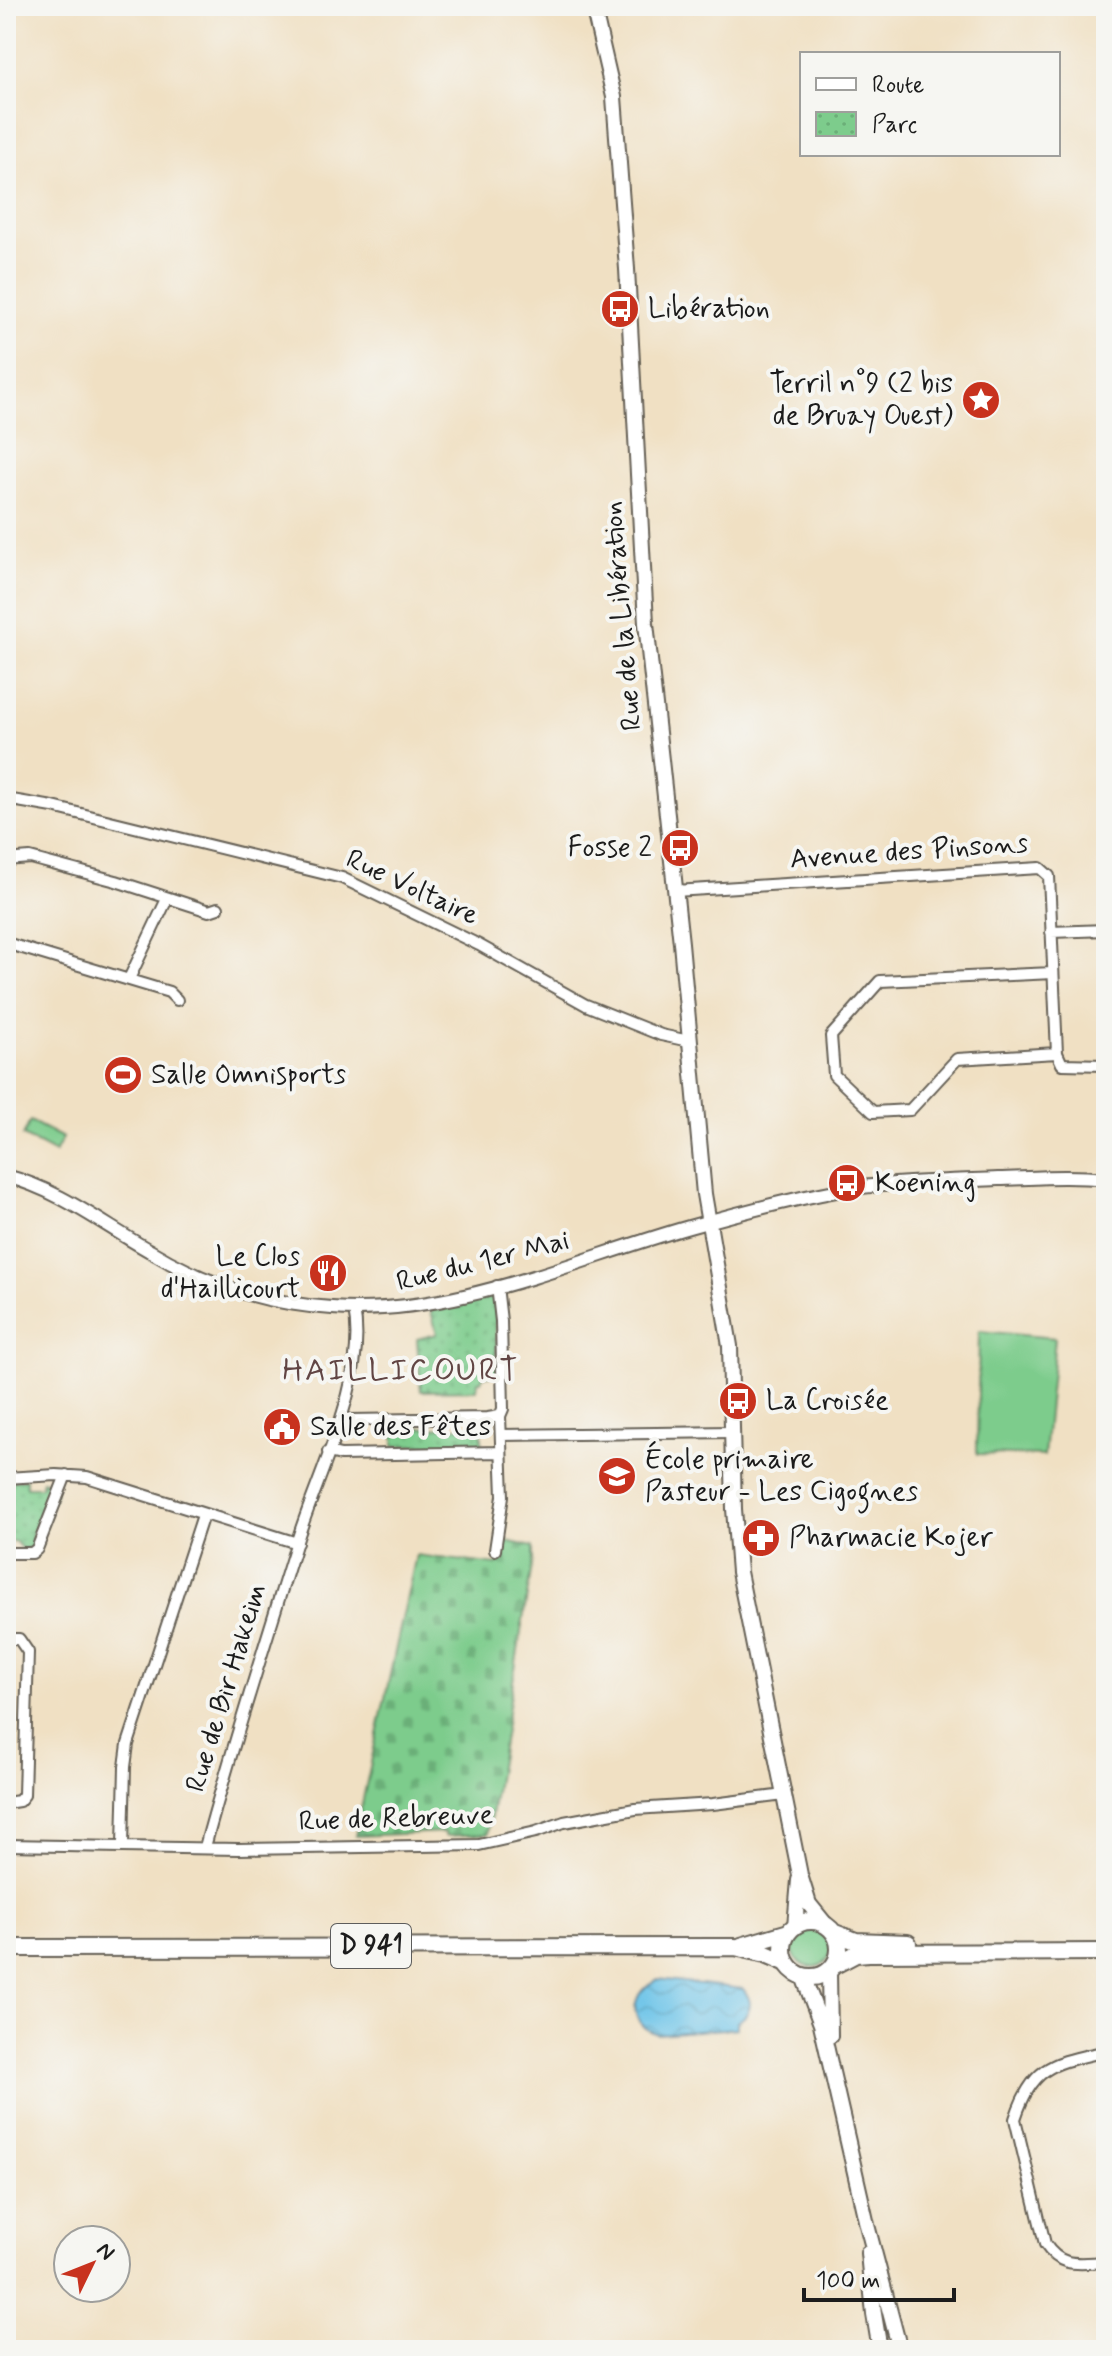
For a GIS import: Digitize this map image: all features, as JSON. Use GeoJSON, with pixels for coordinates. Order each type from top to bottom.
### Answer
{"type":"FeatureCollection","features":[{"type":"Feature","properties":{"kind":"main road","name":"Rue de la Libération"},"geometry":{"type":"LineString","coordinates":[[593,6],[614,97],[627,269],[646,623],[709,1222],[730,1346],[734,1509],[739,1572],[800,1875]]}},
{"type":"Feature","properties":{"kind":"main road"},"geometry":{"type":"LineString","coordinates":[[800,1875],[792,1929],[783,1947],[787,1963],[803,1976],[821,2024],[867,2225],[900,2350]]}},
{"type":"Feature","properties":{"kind":"main road"},"geometry":{"type":"LineString","coordinates":[[800,1875],[809,1904],[830,1929],[840,1949],[828,1989],[832,2068]]}},
{"type":"Feature","properties":{"kind":"main road"},"geometry":{"type":"LineString","coordinates":[[792,1929],[811,1920],[856,1941],[1106,1942]]}},
{"type":"Feature","properties":{"kind":"main road","name":"D 941"},"geometry":{"type":"LineString","coordinates":[[735,1947],[792,1929]]}},
{"type":"Feature","properties":{"kind":"main road","name":"D 941"},"geometry":{"type":"LineString","coordinates":[[6,1948],[735,1947],[766,1954],[787,1963]]}},
{"type":"Feature","properties":{"kind":"main road"},"geometry":{"type":"LineString","coordinates":[[803,1976],[817,1977],[856,1954],[1106,1952]]}},
{"type":"Feature","properties":{"kind":"main road"},"geometry":{"type":"LineString","coordinates":[[867,2225],[880,2350]]}},
{"type":"Feature","properties":{"kind":"street","name":"Rue Voltaire"},"geometry":{"type":"LineString","coordinates":[[6,799],[53,807],[342,878],[479,945],[586,1005],[661,1035],[689,1041]]}},
{"type":"Feature","properties":{"kind":"street"},"geometry":{"type":"LineString","coordinates":[[6,860],[30,858],[209,911],[218,908]]}},
{"type":"Feature","properties":{"kind":"street","name":"Avenue des Pinsons"},"geometry":{"type":"LineString","coordinates":[[675,891],[1040,868],[1049,876],[1057,1053],[1062,1064],[1106,1065]]}},
{"type":"Feature","properties":{"kind":"street"},"geometry":{"type":"LineString","coordinates":[[129,979],[167,899]]}},
{"type":"Feature","properties":{"kind":"street"},"geometry":{"type":"LineString","coordinates":[[1051,932],[1106,930]]}},
{"type":"Feature","properties":{"kind":"street"},"geometry":{"type":"LineString","coordinates":[[6,943],[169,992],[177,1000]]}},
{"type":"Feature","properties":{"kind":"street"},"geometry":{"type":"LineString","coordinates":[[1053,973],[880,981],[831,1036],[834,1075],[873,1112],[910,1110],[957,1059],[1057,1053]]}},
{"type":"Feature","properties":{"kind":"street","name":"Rue du 1er Mai"},"geometry":{"type":"LineString","coordinates":[[6,1176],[52,1192],[149,1251],[221,1286],[268,1300],[354,1309],[407,1308],[497,1286],[709,1222],[808,1197],[865,1187],[1054,1177],[1106,1179]]}},
{"type":"Feature","properties":{"kind":"street"},"geometry":{"type":"LineString","coordinates":[[495,1550],[504,1464],[501,1452],[503,1397],[497,1286]]}},
{"type":"Feature","properties":{"kind":"street","name":"Rue de Bir Hakeim"},"geometry":{"type":"LineString","coordinates":[[205,1847],[253,1676],[328,1452],[343,1417],[356,1339],[354,1309]]}},
{"type":"Feature","properties":{"kind":"street"},"geometry":{"type":"LineString","coordinates":[[343,1417],[350,1420],[500,1416]]}},
{"type":"Feature","properties":{"kind":"street"},"geometry":{"type":"LineString","coordinates":[[501,1435],[733,1432]]}},
{"type":"Feature","properties":{"kind":"street"},"geometry":{"type":"LineString","coordinates":[[328,1452],[341,1455],[501,1452]]}},
{"type":"Feature","properties":{"kind":"street"},"geometry":{"type":"LineString","coordinates":[[6,1553],[32,1553],[37,1549],[66,1475]]}},
{"type":"Feature","properties":{"kind":"street"},"geometry":{"type":"LineString","coordinates":[[6,1478],[87,1477],[297,1543]]}},
{"type":"Feature","properties":{"kind":"street"},"geometry":{"type":"LineString","coordinates":[[123,1845],[128,1744],[203,1515]]}},
{"type":"Feature","properties":{"kind":"street"},"geometry":{"type":"LineString","coordinates":[[6,1639],[19,1639],[28,1652],[24,1795],[19,1801],[6,1803]]}},
{"type":"Feature","properties":{"kind":"street","name":"Rue de Rebreuve"},"geometry":{"type":"LineString","coordinates":[[6,1845],[238,1849],[479,1845],[564,1822],[635,1809],[784,1795]]}},
{"type":"Feature","properties":{"kind":"street"},"geometry":{"type":"LineString","coordinates":[[1106,2051],[1054,2063],[1039,2074],[1020,2104],[1015,2119],[1045,2244],[1053,2257],[1066,2263],[1106,2262]]}},
{"type":"Feature","properties":{"kind":"green space"},"geometry":{"type":"Polygon","coordinates":[[[30,1121],[63,1138],[55,1153],[23,1136],[30,1121]]]}},
{"type":"Feature","properties":{"kind":"green space"},"geometry":{"type":"Polygon","coordinates":[[[495,1297],[497,1375],[483,1376],[478,1381],[477,1390],[421,1391],[417,1339],[437,1334],[431,1311],[495,1297]]]}},
{"type":"Feature","properties":{"kind":"green space"},"geometry":{"type":"Polygon","coordinates":[[[979,1331],[1055,1338],[1044,1456],[977,1454],[979,1331]]]}},
{"type":"Feature","properties":{"kind":"green space"},"geometry":{"type":"Polygon","coordinates":[[[477,1422],[481,1426],[482,1442],[477,1447],[470,1444],[394,1446],[394,1428],[470,1427],[477,1422]]]}},
{"type":"Feature","properties":{"kind":"green space"},"geometry":{"type":"Polygon","coordinates":[[[26,1479],[26,1487],[41,1487],[42,1480],[49,1482],[55,1493],[53,1499],[42,1505],[31,1539],[37,1541],[34,1546],[23,1550],[15,1541],[6,1542],[6,1482],[26,1479]]]}},
{"type":"Feature","properties":{"kind":"green space"},"geometry":{"type":"Polygon","coordinates":[[[502,1540],[533,1547],[533,1559],[488,1834],[445,1836],[445,1832],[355,1836],[416,1555],[497,1565],[502,1540]]]}},
{"type":"Feature","properties":{"kind":"green space"},"geometry":{"type":"Polygon","coordinates":[[[812,1929],[826,1934],[831,1948],[826,1962],[812,1967],[798,1962],[793,1948],[798,1934],[812,1929]]]}},
{"type":"Feature","properties":{"kind":"water"},"geometry":{"type":"Polygon","coordinates":[[[658,1979],[743,1989],[750,2007],[737,2022],[737,2028],[657,2034],[640,2022],[635,2007],[642,1991],[658,1979]]]}},
{"type":"Feature","properties":{"kind":"place","name":"Libération"},"geometry":{"type":"Point","coordinates":[620,309]}},
{"type":"Feature","properties":{"kind":"place","name":"Terril n°9 (2 bis de Bruay Ouest)"},"geometry":{"type":"Point","coordinates":[981,400]}},
{"type":"Feature","properties":{"kind":"place","name":"Fosse 2"},"geometry":{"type":"Point","coordinates":[680,848]}},
{"type":"Feature","properties":{"kind":"place","name":"Salle Omnisports"},"geometry":{"type":"Point","coordinates":[123,1075]}},
{"type":"Feature","properties":{"kind":"place","name":"Koening"},"geometry":{"type":"Point","coordinates":[847,1183]}},
{"type":"Feature","properties":{"kind":"place","name":"Le Clos d'Haillicourt"},"geometry":{"type":"Point","coordinates":[328,1273]}},
{"type":"Feature","properties":{"kind":"place","name":"La Croisée"},"geometry":{"type":"Point","coordinates":[738,1401]}},
{"type":"Feature","properties":{"kind":"place","name":"Salle des Fêtes"},"geometry":{"type":"Point","coordinates":[282,1427]}},
{"type":"Feature","properties":{"kind":"place","name":"École primaire Pasteur - Les Cigognes"},"geometry":{"type":"Point","coordinates":[617,1476]}},
{"type":"Feature","properties":{"kind":"place","name":"Pharmacie Kojer"},"geometry":{"type":"Point","coordinates":[761,1538]}},
{"type":"Feature","properties":{"kind":"district","name":"HAILLICOURT"},"geometry":{"type":"Point","coordinates":[401,1371]}}]}
